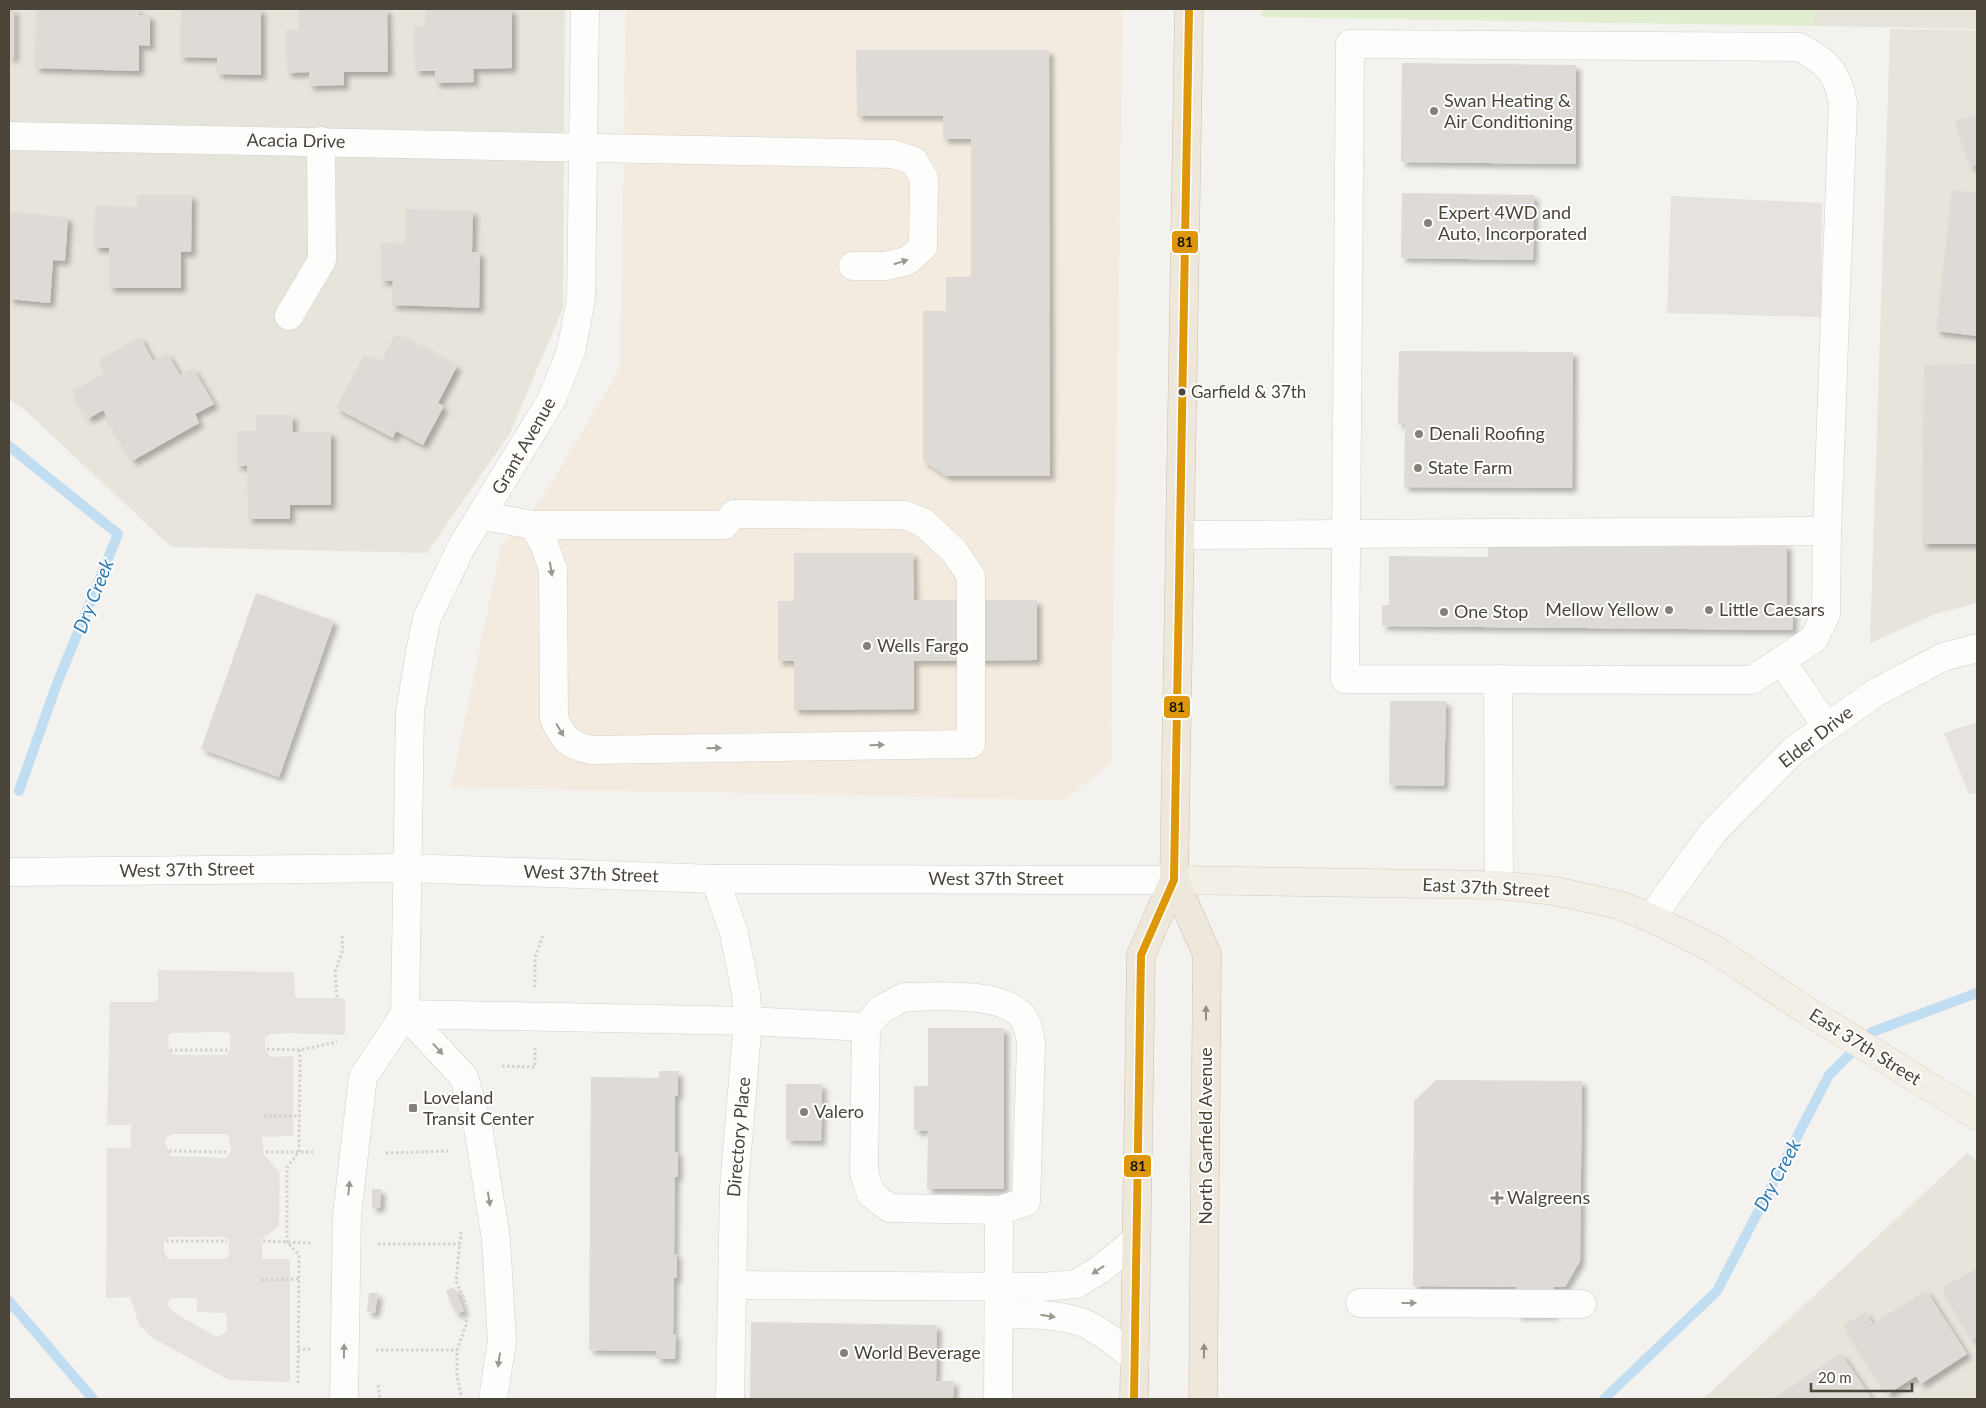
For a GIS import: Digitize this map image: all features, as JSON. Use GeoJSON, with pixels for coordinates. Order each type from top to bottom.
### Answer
{"type":"FeatureCollection","features":[{"type":"Feature","properties":{"kind":"highway","name":"North Garfield Avenue"},"geometry":{"type":"LineString","coordinates":[[1134,1399],[1141,955],[1174,880],[1189,9]]}},
{"type":"Feature","properties":{"kind":"highway","name":"North Garfield Avenue"},"geometry":{"type":"LineString","coordinates":[[1174,880],[1207,954],[1203,1399]]}},
{"type":"Feature","properties":{"kind":"main road","name":"East 37th Street"},"geometry":{"type":"LineString","coordinates":[[1174,880],[1499,885],[1555,891],[1619,905],[1651,918],[1714,949],[1812,1014],[1977,1116]]}},
{"type":"Feature","properties":{"kind":"street","name":"Grant Avenue"},"geometry":{"type":"LineString","coordinates":[[405,1014],[410,712],[427,618],[462,546],[483,516],[552,399],[571,351],[581,299],[585,9]]}},
{"type":"Feature","properties":{"kind":"street"},"geometry":{"type":"LineString","coordinates":[[1350,44],[1799,47],[1816,56],[1830,67],[1840,84],[1843,103],[1827,531],[1826,614],[1814,639],[1782,662],[1752,680],[1345,679],[1350,44]]}},
{"type":"Feature","properties":{"kind":"street","name":"Acacia Drive"},"geometry":{"type":"LineString","coordinates":[[9,136],[583,146],[893,154],[914,161],[924,178],[923,247],[907,261],[885,266],[853,266]]}},
{"type":"Feature","properties":{"kind":"street"},"geometry":{"type":"LineString","coordinates":[[289,316],[322,260],[321,141]]}},
{"type":"Feature","properties":{"kind":"street"},"geometry":{"type":"LineString","coordinates":[[483,516],[533,524],[724,525],[734,514],[905,515],[924,523],[954,550],[971,576],[971,744],[591,750],[573,746],[561,734],[554,718],[553,569],[544,544],[533,524]]}},
{"type":"Feature","properties":{"kind":"street"},"geometry":{"type":"LineString","coordinates":[[1180,535],[1827,531]]}},
{"type":"Feature","properties":{"kind":"street","name":"Elder Drive"},"geometry":{"type":"LineString","coordinates":[[1651,918],[1713,832],[1793,751],[1875,693],[1943,657],[1977,648]]}},
{"type":"Feature","properties":{"kind":"street"},"geometry":{"type":"LineString","coordinates":[[1782,662],[1827,727]]}},
{"type":"Feature","properties":{"kind":"street"},"geometry":{"type":"LineString","coordinates":[[1498,679],[1499,885]]}},
{"type":"Feature","properties":{"kind":"street","name":"West 37th Street"},"geometry":{"type":"LineString","coordinates":[[9,872],[406,868],[715,879],[1174,880]]}},
{"type":"Feature","properties":{"kind":"street","name":"Directory Place"},"geometry":{"type":"LineString","coordinates":[[715,879],[734,933],[746,993],[748,1022],[734,1187],[730,1399]]}},
{"type":"Feature","properties":{"kind":"street"},"geometry":{"type":"LineString","coordinates":[[904,997],[985,997],[1013,1008],[1027,1023],[1030,1044],[1026,1202],[999,1210],[889,1208],[871,1194],[864,1173],[866,1027],[880,1010],[904,997]]}},
{"type":"Feature","properties":{"kind":"street"},"geometry":{"type":"LineString","coordinates":[[405,1014],[748,1022],[866,1027]]}},
{"type":"Feature","properties":{"kind":"street"},"geometry":{"type":"LineString","coordinates":[[344,1399],[346,1215],[363,1077],[405,1014]]}},
{"type":"Feature","properties":{"kind":"street"},"geometry":{"type":"LineString","coordinates":[[405,1014],[464,1077],[478,1127],[496,1239],[501,1332],[494,1399]]}},
{"type":"Feature","properties":{"kind":"street"},"geometry":{"type":"LineString","coordinates":[[998,1399],[999,1210]]}},
{"type":"Feature","properties":{"kind":"street"},"geometry":{"type":"LineString","coordinates":[[999,1301],[1042,1288],[1076,1284],[1101,1269],[1136,1240]]}},
{"type":"Feature","properties":{"kind":"street"},"geometry":{"type":"LineString","coordinates":[[732,1285],[999,1301],[1045,1315],[1083,1323],[1109,1338],[1134,1358]]}},
{"type":"Feature","properties":{"kind":"street"},"geometry":{"type":"LineString","coordinates":[[1360,1303],[1582,1304]]}},
{"type":"Feature","properties":{"kind":"path"},"geometry":{"type":"LineString","coordinates":[[337,997],[335,972],[343,949],[342,934]]}},
{"type":"Feature","properties":{"kind":"path"},"geometry":{"type":"LineString","coordinates":[[535,997],[535,958],[543,935]]}},
{"type":"Feature","properties":{"kind":"path"},"geometry":{"type":"LineString","coordinates":[[502,1066],[535,1067],[535,1039]]}},
{"type":"Feature","properties":{"kind":"path"},"geometry":{"type":"LineString","coordinates":[[267,1049],[300,1050],[337,1042]]}},
{"type":"Feature","properties":{"kind":"path"},"geometry":{"type":"LineString","coordinates":[[170,1050],[229,1050]]}},
{"type":"Feature","properties":{"kind":"path"},"geometry":{"type":"LineString","coordinates":[[298,1383],[299,1255],[287,1242],[287,1167],[299,1152],[300,1050]]}},
{"type":"Feature","properties":{"kind":"path"},"geometry":{"type":"LineString","coordinates":[[264,1116],[300,1116]]}},
{"type":"Feature","properties":{"kind":"path"},"geometry":{"type":"LineString","coordinates":[[381,1153],[459,1150]]}},
{"type":"Feature","properties":{"kind":"path"},"geometry":{"type":"LineString","coordinates":[[169,1151],[228,1152]]}},
{"type":"Feature","properties":{"kind":"path"},"geometry":{"type":"LineString","coordinates":[[266,1152],[313,1152]]}},
{"type":"Feature","properties":{"kind":"path"},"geometry":{"type":"LineString","coordinates":[[461,1399],[458,1376],[458,1350],[466,1325],[466,1314],[464,1299],[456,1281],[462,1223]]}},
{"type":"Feature","properties":{"kind":"path"},"geometry":{"type":"LineString","coordinates":[[166,1241],[228,1241]]}},
{"type":"Feature","properties":{"kind":"path"},"geometry":{"type":"LineString","coordinates":[[263,1241],[311,1243]]}},
{"type":"Feature","properties":{"kind":"path"},"geometry":{"type":"LineString","coordinates":[[370,1244],[460,1244]]}},
{"type":"Feature","properties":{"kind":"path"},"geometry":{"type":"LineString","coordinates":[[261,1280],[299,1279]]}},
{"type":"Feature","properties":{"kind":"path"},"geometry":{"type":"LineString","coordinates":[[298,1350],[310,1349]]}},
{"type":"Feature","properties":{"kind":"path"},"geometry":{"type":"LineString","coordinates":[[373,1350],[458,1350]]}},
{"type":"Feature","properties":{"kind":"shaded area"},"geometry":{"type":"Polygon","coordinates":[[[9,9],[565,9],[563,308],[510,433],[427,553],[171,547],[26,411],[9,399],[9,9]]]}},
{"type":"Feature","properties":{"kind":"shaded area"},"geometry":{"type":"Polygon","coordinates":[[[626,9],[1123,9],[1111,763],[1065,800],[451,787],[501,545],[542,498],[620,368],[626,9]]]}},
{"type":"Feature","properties":{"kind":"shaded area"},"geometry":{"type":"Polygon","coordinates":[[[1814,9],[1977,9],[1977,29],[1814,26],[1814,9]]]}},
{"type":"Feature","properties":{"kind":"shaded area"},"geometry":{"type":"Polygon","coordinates":[[[1890,29],[1977,30],[1977,603],[1935,614],[1870,643],[1890,29]]]}},
{"type":"Feature","properties":{"kind":"shaded area"},"geometry":{"type":"Polygon","coordinates":[[[1671,196],[1822,203],[1821,317],[1667,313],[1671,196]]]}},
{"type":"Feature","properties":{"kind":"shaded area"},"geometry":{"type":"Polygon","coordinates":[[[1977,722],[1977,793],[1969,794],[1944,733],[1977,722]]]}},
{"type":"Feature","properties":{"kind":"shaded area"},"geometry":{"type":"Polygon","coordinates":[[[158,970],[294,972],[295,996],[297,998],[345,998],[345,1035],[289,1033],[271,1034],[265,1037],[265,1049],[270,1057],[293,1056],[293,1136],[262,1137],[264,1154],[280,1173],[279,1226],[262,1239],[262,1259],[290,1259],[290,1382],[229,1380],[151,1337],[139,1325],[130,1297],[106,1298],[107,1148],[131,1148],[131,1125],[107,1125],[110,1002],[155,1002],[158,999],[158,970]],[[227,1032],[172,1033],[168,1036],[169,1050],[174,1055],[227,1055],[230,1050],[231,1035],[227,1032]],[[173,1134],[166,1138],[165,1143],[171,1156],[226,1158],[231,1151],[229,1137],[225,1134],[173,1134]],[[169,1237],[164,1241],[164,1252],[168,1259],[226,1259],[229,1254],[229,1240],[223,1237],[169,1237]],[[171,1298],[166,1304],[175,1313],[216,1337],[227,1332],[227,1316],[225,1313],[197,1312],[197,1298],[171,1298]]]}},
{"type":"Feature","properties":{"kind":"shaded area"},"geometry":{"type":"Polygon","coordinates":[[[1967,1153],[1977,1161],[1977,1399],[1703,1399],[1967,1153]]]}},
{"type":"Feature","properties":{"kind":"green space"},"geometry":{"type":"Polygon","coordinates":[[[1261,9],[1814,9],[1814,26],[1261,17],[1261,9]]]}},
{"type":"Feature","properties":{"kind":"building"},"geometry":{"type":"Polygon","coordinates":[[[9,9],[14,9],[14,58],[9,58],[9,9]]]}},
{"type":"Feature","properties":{"kind":"building"},"geometry":{"type":"Polygon","coordinates":[[[36,9],[139,9],[139,15],[150,15],[150,46],[139,45],[139,71],[35,68],[36,9]]]}},
{"type":"Feature","properties":{"kind":"building"},"geometry":{"type":"Polygon","coordinates":[[[181,9],[261,9],[261,75],[217,74],[217,58],[180,57],[181,9]]]}},
{"type":"Feature","properties":{"kind":"building"},"geometry":{"type":"Polygon","coordinates":[[[298,9],[387,9],[388,72],[344,72],[344,85],[309,86],[309,72],[287,73],[286,30],[299,30],[298,9]]]}},
{"type":"Feature","properties":{"kind":"building"},"geometry":{"type":"Polygon","coordinates":[[[425,9],[512,9],[512,68],[473,69],[474,82],[435,83],[435,71],[415,71],[414,26],[425,26],[425,9]]]}},
{"type":"Feature","properties":{"kind":"building"},"geometry":{"type":"Polygon","coordinates":[[[856,50],[1049,50],[1050,476],[946,476],[923,461],[923,311],[946,311],[946,277],[971,277],[971,139],[943,139],[943,116],[857,116],[856,50]]]}},
{"type":"Feature","properties":{"kind":"building"},"geometry":{"type":"Polygon","coordinates":[[[1402,63],[1576,65],[1576,164],[1401,162],[1402,63]]]}},
{"type":"Feature","properties":{"kind":"building"},"geometry":{"type":"Polygon","coordinates":[[[1977,114],[1977,165],[1971,167],[1955,121],[1977,114]]]}},
{"type":"Feature","properties":{"kind":"building"},"geometry":{"type":"Polygon","coordinates":[[[1952,190],[1977,193],[1977,336],[1936,331],[1952,190]]]}},
{"type":"Feature","properties":{"kind":"building"},"geometry":{"type":"Polygon","coordinates":[[[1402,193],[1534,195],[1533,260],[1401,258],[1402,193]]]}},
{"type":"Feature","properties":{"kind":"building"},"geometry":{"type":"Polygon","coordinates":[[[137,195],[192,195],[191,252],[181,252],[181,288],[109,288],[109,248],[94,248],[95,206],[137,207],[137,195]]]}},
{"type":"Feature","properties":{"kind":"building"},"geometry":{"type":"Polygon","coordinates":[[[406,209],[473,211],[472,252],[480,252],[479,308],[392,305],[393,281],[381,281],[381,243],[405,244],[406,209]]]}},
{"type":"Feature","properties":{"kind":"building"},"geometry":{"type":"Polygon","coordinates":[[[9,212],[68,217],[65,261],[53,260],[50,303],[9,299],[9,212]]]}},
{"type":"Feature","properties":{"kind":"building"},"geometry":{"type":"Polygon","coordinates":[[[395,334],[457,366],[438,403],[444,406],[423,445],[396,431],[393,438],[336,408],[364,355],[380,363],[395,334]]]}},
{"type":"Feature","properties":{"kind":"building"},"geometry":{"type":"Polygon","coordinates":[[[140,337],[153,361],[167,353],[180,375],[193,368],[214,404],[195,414],[199,423],[132,461],[103,410],[88,419],[72,391],[106,373],[99,360],[140,337]]]}},
{"type":"Feature","properties":{"kind":"building"},"geometry":{"type":"Polygon","coordinates":[[[1399,351],[1573,352],[1572,488],[1404,487],[1405,424],[1398,424],[1399,351]]]}},
{"type":"Feature","properties":{"kind":"building"},"geometry":{"type":"Polygon","coordinates":[[[1977,364],[1977,544],[1922,544],[1924,365],[1977,364]]]}},
{"type":"Feature","properties":{"kind":"building"},"geometry":{"type":"Polygon","coordinates":[[[256,415],[292,415],[293,432],[331,432],[331,505],[290,505],[290,519],[248,519],[247,466],[237,466],[237,431],[256,431],[256,415]]]}},
{"type":"Feature","properties":{"kind":"building"},"geometry":{"type":"Polygon","coordinates":[[[1488,541],[1787,544],[1787,609],[1793,609],[1793,630],[1382,626],[1382,605],[1389,605],[1389,556],[1488,557],[1488,541]]]}},
{"type":"Feature","properties":{"kind":"building"},"geometry":{"type":"Polygon","coordinates":[[[794,553],[913,553],[914,600],[1037,600],[1037,660],[914,661],[914,709],[794,710],[794,661],[778,661],[778,601],[794,601],[794,553]]]}},
{"type":"Feature","properties":{"kind":"building"},"geometry":{"type":"Polygon","coordinates":[[[256,593],[334,621],[279,777],[201,749],[256,593]]]}},
{"type":"Feature","properties":{"kind":"building"},"geometry":{"type":"Polygon","coordinates":[[[1390,701],[1446,701],[1444,786],[1389,785],[1390,701]]]}},
{"type":"Feature","properties":{"kind":"building"},"geometry":{"type":"Polygon","coordinates":[[[928,1028],[1004,1028],[1004,1189],[927,1189],[928,1131],[914,1130],[914,1086],[928,1086],[928,1028]]]}},
{"type":"Feature","properties":{"kind":"building"},"geometry":{"type":"Polygon","coordinates":[[[659,1071],[678,1071],[678,1096],[675,1096],[675,1152],[678,1152],[678,1177],[675,1177],[674,1254],[677,1254],[677,1278],[674,1278],[673,1334],[676,1334],[675,1359],[656,1359],[656,1351],[589,1350],[591,1077],[659,1078],[659,1071]]]}},
{"type":"Feature","properties":{"kind":"building","name":"Walgreens"},"geometry":{"type":"Polygon","coordinates":[[[1436,1080],[1582,1081],[1580,1261],[1565,1287],[1554,1287],[1554,1315],[1516,1315],[1516,1287],[1413,1286],[1414,1101],[1436,1080]]]}},
{"type":"Feature","properties":{"kind":"building","name":"Valero"},"geometry":{"type":"Polygon","coordinates":[[[786,1084],[822,1084],[821,1141],[786,1140],[786,1084]]]}},
{"type":"Feature","properties":{"kind":"building"},"geometry":{"type":"Polygon","coordinates":[[[372,1189],[381,1189],[380,1208],[372,1208],[372,1189]]]}},
{"type":"Feature","properties":{"kind":"building"},"geometry":{"type":"Polygon","coordinates":[[[1977,1268],[1977,1337],[1973,1340],[1942,1288],[1977,1268]]]}},
{"type":"Feature","properties":{"kind":"building"},"geometry":{"type":"Polygon","coordinates":[[[454,1287],[464,1311],[456,1314],[446,1291],[454,1287]]]}},
{"type":"Feature","properties":{"kind":"building"},"geometry":{"type":"Polygon","coordinates":[[[1926,1290],[1967,1354],[1921,1384],[1916,1376],[1888,1394],[1844,1325],[1865,1312],[1873,1324],[1926,1290]]]}},
{"type":"Feature","properties":{"kind":"building"},"geometry":{"type":"Polygon","coordinates":[[[369,1293],[378,1293],[375,1313],[367,1312],[369,1293]]]}},
{"type":"Feature","properties":{"kind":"building","name":"World Beverage"},"geometry":{"type":"Polygon","coordinates":[[[751,1322],[937,1325],[936,1381],[954,1381],[953,1399],[750,1399],[751,1322]]]}},
{"type":"Feature","properties":{"kind":"building"},"geometry":{"type":"Polygon","coordinates":[[[1841,1353],[1872,1399],[1772,1399],[1841,1353]]]}},
{"type":"Feature","properties":{"kind":"waterway","name":"Dry Creek"},"geometry":{"type":"LineString","coordinates":[[9,446],[118,534],[56,686],[19,791]]}},
{"type":"Feature","properties":{"kind":"waterway","name":"Dry Creek"},"geometry":{"type":"LineString","coordinates":[[1604,1399],[1717,1291],[1829,1075],[1872,1032],[1977,993]]}},
{"type":"Feature","properties":{"kind":"waterway","name":"Dry Creek"},"geometry":{"type":"LineString","coordinates":[[9,1301],[93,1399]]}},
{"type":"Feature","properties":{"kind":"transit line","name":"81"},"geometry":{"type":"LineString","coordinates":[[1134,1399],[1141,955],[1174,880],[1189,9]]}},
{"type":"Feature","properties":{"kind":"place","name":"Swan Heating & Air Conditioning"},"geometry":{"type":"Point","coordinates":[1434,111]}},
{"type":"Feature","properties":{"kind":"place","name":"Expert 4WD and Auto, Incorporated"},"geometry":{"type":"Point","coordinates":[1428,223]}},
{"type":"Feature","properties":{"kind":"place","name":"Garfield & 37th"},"geometry":{"type":"Point","coordinates":[1182,392]}},
{"type":"Feature","properties":{"kind":"place","name":"Denali Roofing"},"geometry":{"type":"Point","coordinates":[1419,434]}},
{"type":"Feature","properties":{"kind":"place","name":"State Farm"},"geometry":{"type":"Point","coordinates":[1418,468]}},
{"type":"Feature","properties":{"kind":"place","name":"Mellow Yellow"},"geometry":{"type":"Point","coordinates":[1669,610]}},
{"type":"Feature","properties":{"kind":"place","name":"Little Caesars"},"geometry":{"type":"Point","coordinates":[1709,610]}},
{"type":"Feature","properties":{"kind":"place","name":"One Stop"},"geometry":{"type":"Point","coordinates":[1444,612]}},
{"type":"Feature","properties":{"kind":"place","name":"Wells Fargo"},"geometry":{"type":"Point","coordinates":[867,646]}},
{"type":"Feature","properties":{"kind":"place","name":"Loveland Transit Center"},"geometry":{"type":"Point","coordinates":[413,1108]}},
{"type":"Feature","properties":{"kind":"place","name":"Valero"},"geometry":{"type":"Point","coordinates":[804,1112]}},
{"type":"Feature","properties":{"kind":"place","name":"Walgreens"},"geometry":{"type":"Point","coordinates":[1497,1198]}},
{"type":"Feature","properties":{"kind":"place","name":"World Beverage"},"geometry":{"type":"Point","coordinates":[844,1353]}}]}
